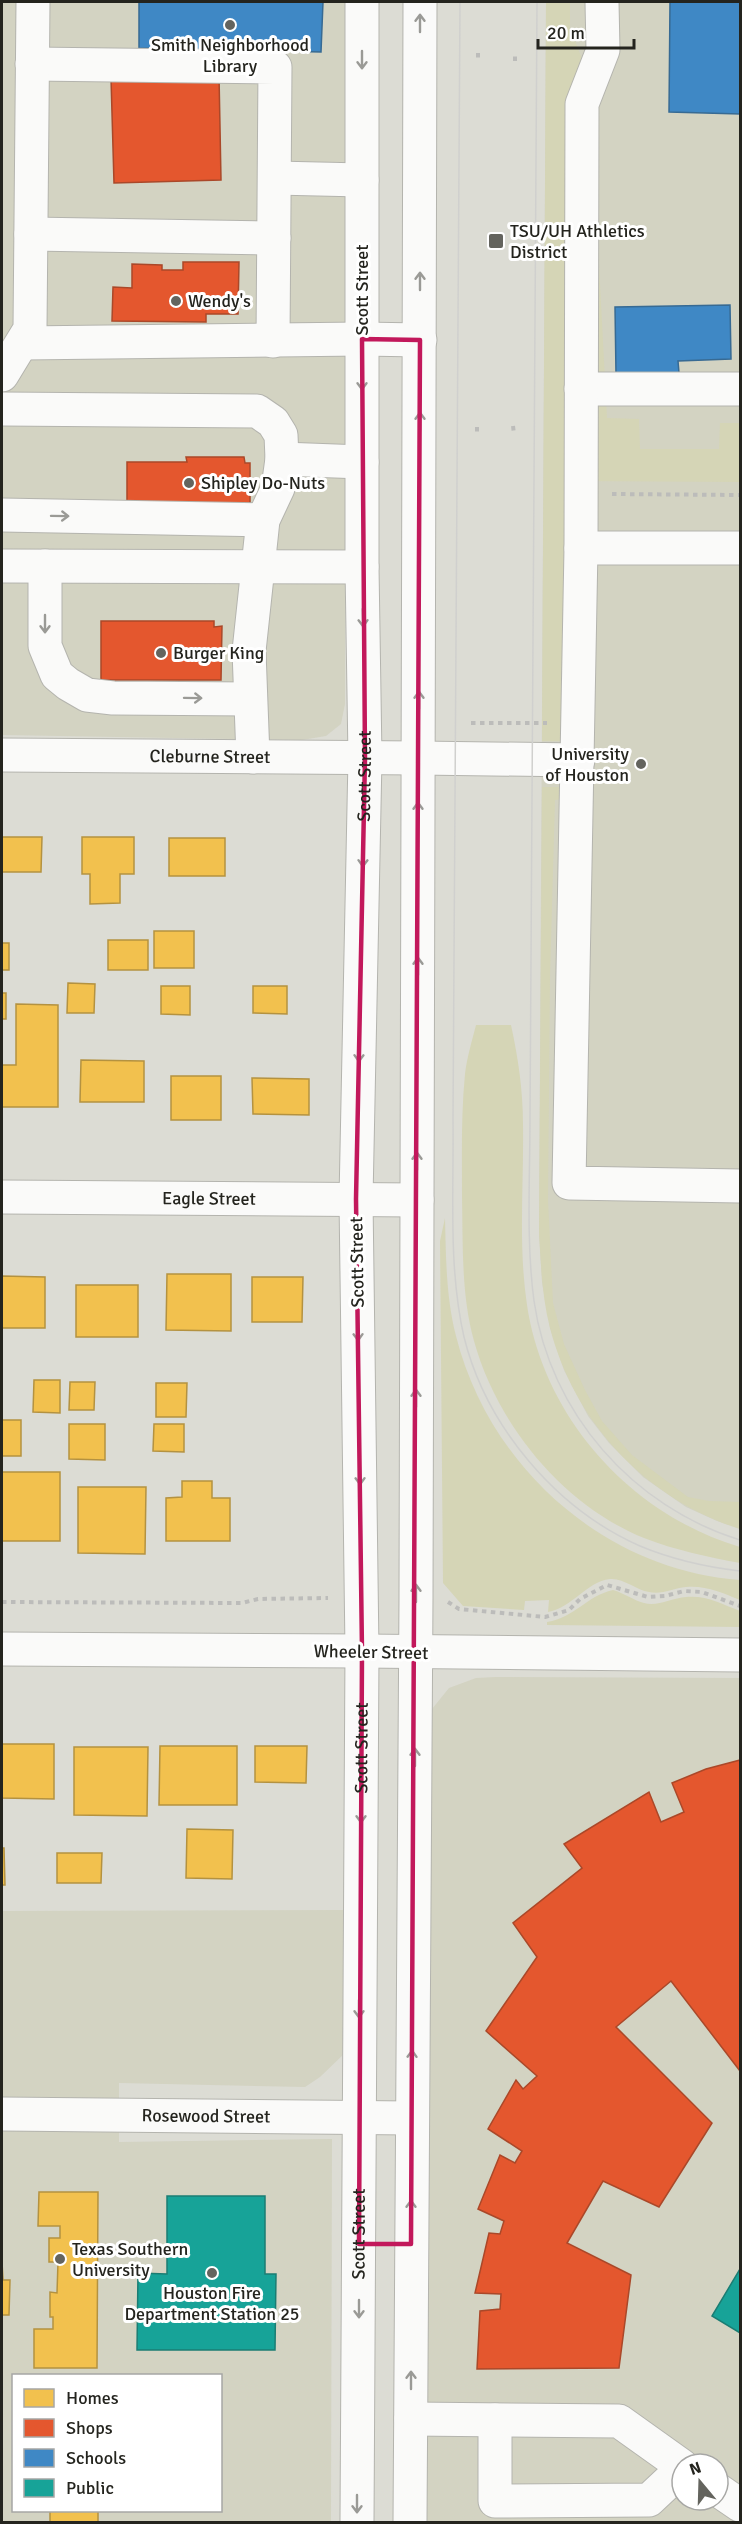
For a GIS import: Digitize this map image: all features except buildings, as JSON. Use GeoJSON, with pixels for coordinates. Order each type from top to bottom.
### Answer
{"type":"FeatureCollection","features":[{"type":"Feature","properties":{"kind":"main road"},"geometry":{"type":"LineString","coordinates":[[2,375],[30,329],[33,2]]}},
{"type":"Feature","properties":{"kind":"main road","name":"Scott Street"},"geometry":{"type":"LineString","coordinates":[[357,2523],[362,1651],[356,1199],[365,758],[362,567],[362,2]]}},
{"type":"Feature","properties":{"kind":"main road"},"geometry":{"type":"LineString","coordinates":[[410,2523],[416,1652],[420,2]]}},
{"type":"Feature","properties":{"kind":"main road"},"geometry":{"type":"LineString","coordinates":[[602,2],[603,50],[582,105],[581,548],[569,1184],[741,1186]]}},
{"type":"Feature","properties":{"kind":"main road"},"geometry":{"type":"LineString","coordinates":[[32,64],[275,67],[273,341]]}},
{"type":"Feature","properties":{"kind":"main road"},"geometry":{"type":"LineString","coordinates":[[275,178],[362,180]]}},
{"type":"Feature","properties":{"kind":"main road"},"geometry":{"type":"LineString","coordinates":[[31,234],[274,238]]}},
{"type":"Feature","properties":{"kind":"main road"},"geometry":{"type":"LineString","coordinates":[[23,343],[420,340]]}},
{"type":"Feature","properties":{"kind":"main road"},"geometry":{"type":"LineString","coordinates":[[581,389],[741,389]]}},
{"type":"Feature","properties":{"kind":"main road"},"geometry":{"type":"LineString","coordinates":[[2,409],[256,411],[273,422],[281,435],[282,459],[278,488],[263,520],[249,651],[253,757]]}},
{"type":"Feature","properties":{"kind":"main road"},"geometry":{"type":"LineString","coordinates":[[282,459],[362,462]]}},
{"type":"Feature","properties":{"kind":"main road"},"geometry":{"type":"LineString","coordinates":[[2,515],[263,520]]}},
{"type":"Feature","properties":{"kind":"main road"},"geometry":{"type":"LineString","coordinates":[[581,548],[741,548]]}},
{"type":"Feature","properties":{"kind":"main road"},"geometry":{"type":"LineString","coordinates":[[2,566],[362,567]]}},
{"type":"Feature","properties":{"kind":"main road"},"geometry":{"type":"LineString","coordinates":[[45,566],[45,646],[57,675],[68,684],[87,695],[113,698],[250,699]]}},
{"type":"Feature","properties":{"kind":"main road","name":"Cleburne Street"},"geometry":{"type":"LineString","coordinates":[[2,755],[578,760]]}},
{"type":"Feature","properties":{"kind":"main road","name":"Eagle Street"},"geometry":{"type":"LineString","coordinates":[[2,1197],[417,1200]]}},
{"type":"Feature","properties":{"kind":"main road","name":"Wheeler Street"},"geometry":{"type":"LineString","coordinates":[[2,1649],[741,1655]]}},
{"type":"Feature","properties":{"kind":"main road","name":"Rosewood Street"},"geometry":{"type":"LineString","coordinates":[[2,2114],[411,2118]]}},
{"type":"Feature","properties":{"kind":"main road"},"geometry":{"type":"LineString","coordinates":[[359,2244],[411,2244]]}},
{"type":"Feature","properties":{"kind":"main road"},"geometry":{"type":"LineString","coordinates":[[411,2419],[619,2421],[670,2459]]}},
{"type":"Feature","properties":{"kind":"main road"},"geometry":{"type":"LineString","coordinates":[[495,2420],[495,2501],[649,2500],[670,2480]]}},
{"type":"Feature","properties":{"kind":"path"},"geometry":{"type":"LineString","coordinates":[[478,53],[478,62]]}},
{"type":"Feature","properties":{"kind":"path"},"geometry":{"type":"LineString","coordinates":[[515,53],[515,62]]}},
{"type":"Feature","properties":{"kind":"path"},"geometry":{"type":"LineString","coordinates":[[513,426],[514,434]]}},
{"type":"Feature","properties":{"kind":"path"},"geometry":{"type":"LineString","coordinates":[[477,427],[477,434]]}},
{"type":"Feature","properties":{"kind":"path"},"geometry":{"type":"LineString","coordinates":[[580,493],[741,495]]}},
{"type":"Feature","properties":{"kind":"path"},"geometry":{"type":"LineString","coordinates":[[466,723],[578,723]]}},
{"type":"Feature","properties":{"kind":"path"},"geometry":{"type":"LineString","coordinates":[[442,1599],[459,1609],[545,1617],[569,1610],[580,1599],[607,1586],[648,1598],[684,1591],[702,1592],[741,1605]]}},
{"type":"Feature","properties":{"kind":"path"},"geometry":{"type":"LineString","coordinates":[[2,1602],[243,1603],[258,1599],[328,1598]]}},
{"type":"Feature","properties":{"kind":"highlighted area"},"geometry":{"type":"Polygon","coordinates":[[[362,339],[420,340],[411,2244],[359,2244],[362,1651],[356,1199],[365,758],[362,339]]]}},
{"type":"Feature","properties":{"kind":"shaded area"},"geometry":{"type":"Polygon","coordinates":[[[2,2],[347,2],[345,704],[341,724],[326,736],[302,740],[2,735],[2,2]]]}},
{"type":"Feature","properties":{"kind":"shaded area","name":"University of Houston"},"geometry":{"type":"Polygon","coordinates":[[[546,2],[740,2],[740,1529],[686,1507],[643,1477],[609,1443],[588,1416],[564,1370],[550,1328],[542,1282],[539,1233],[546,2]]]}},
{"type":"Feature","properties":{"kind":"shaded area"},"geometry":{"type":"Polygon","coordinates":[[[495,1677],[740,1678],[740,2522],[423,2522],[432,1709],[449,1688],[476,1678],[495,1677]]]}},
{"type":"Feature","properties":{"kind":"shaded area"},"geometry":{"type":"Polygon","coordinates":[[[344,1910],[345,2053],[320,2077],[305,2087],[119,2083],[119,2142],[332,2139],[331,2522],[2,2522],[2,1911],[344,1910]]]}},
{"type":"Feature","properties":{"kind":"green space"},"geometry":{"type":"Polygon","coordinates":[[[546,2],[570,2],[570,27],[599,105],[599,265],[607,418],[639,419],[640,449],[719,449],[720,423],[740,423],[740,482],[571,481],[565,741],[542,741],[546,2]]]}},
{"type":"Feature","properties":{"kind":"green space"},"geometry":{"type":"Polygon","coordinates":[[[542,787],[564,787],[564,799],[555,800],[550,977],[548,1200],[553,1303],[564,1344],[602,1421],[632,1455],[688,1497],[709,1501],[740,1502],[740,1529],[706,1516],[675,1498],[646,1478],[619,1453],[577,1396],[550,1328],[541,1269],[539,1233],[542,787]]]}},
{"type":"Feature","properties":{"kind":"green space"},"geometry":{"type":"Polygon","coordinates":[[[476,1025],[511,1025],[520,1074],[523,1111],[524,1282],[537,1347],[552,1386],[573,1423],[599,1457],[630,1486],[664,1512],[701,1532],[740,1547],[740,1563],[691,1553],[644,1538],[586,1505],[560,1483],[537,1458],[516,1431],[499,1402],[474,1341],[467,1305],[464,1269],[463,1104],[466,1068],[476,1025]]]}},
{"type":"Feature","properties":{"kind":"green space"},"geometry":{"type":"Polygon","coordinates":[[[445,1218],[448,1292],[456,1336],[472,1384],[495,1428],[525,1468],[559,1503],[599,1533],[643,1556],[690,1572],[740,1580],[740,1600],[700,1587],[686,1587],[658,1593],[649,1592],[620,1580],[610,1579],[594,1585],[557,1610],[548,1612],[549,1600],[525,1601],[524,1610],[463,1606],[443,1583],[440,1241],[445,1218]]]}},
{"type":"Feature","properties":{"kind":"green space"},"geometry":{"type":"Polygon","coordinates":[[[613,1590],[649,1604],[686,1597],[700,1597],[714,1601],[740,1611],[740,1627],[547,1625],[547,1622],[566,1616],[595,1597],[613,1590]]]}},
{"type":"Feature","properties":{"kind":"tram line"},"geometry":{"type":"LineString","coordinates":[[460,2],[453,1201],[454,1256],[459,1310],[474,1370],[489,1402],[507,1432],[553,1487],[609,1530],[640,1546],[689,1562],[740,1571]]}},
{"type":"Feature","properties":{"kind":"tram line"},"geometry":{"type":"LineString","coordinates":[[537,2],[529,1210],[534,1301],[543,1342],[558,1381],[578,1417],[603,1450],[632,1479],[665,1504],[701,1525],[740,1540]]}},
{"type":"Feature","properties":{"kind":"place","name":"Smith Neighborhood Library"},"geometry":{"type":"Point","coordinates":[230,25]}},
{"type":"Feature","properties":{"kind":"place","name":"TSU/UH Athletics District"},"geometry":{"type":"Point","coordinates":[496,241]}},
{"type":"Feature","properties":{"kind":"place","name":"Wendy's"},"geometry":{"type":"Point","coordinates":[176,301]}},
{"type":"Feature","properties":{"kind":"place","name":"Shipley Do-Nuts"},"geometry":{"type":"Point","coordinates":[189,483]}},
{"type":"Feature","properties":{"kind":"place","name":"Burger King"},"geometry":{"type":"Point","coordinates":[161,653]}},
{"type":"Feature","properties":{"kind":"place","name":"University of Houston"},"geometry":{"type":"Point","coordinates":[641,764]}},
{"type":"Feature","properties":{"kind":"place","name":"Texas Southern University"},"geometry":{"type":"Point","coordinates":[60,2259]}},
{"type":"Feature","properties":{"kind":"place","name":"Houston Fire Department Station 25"},"geometry":{"type":"Point","coordinates":[212,2273]}}]}
